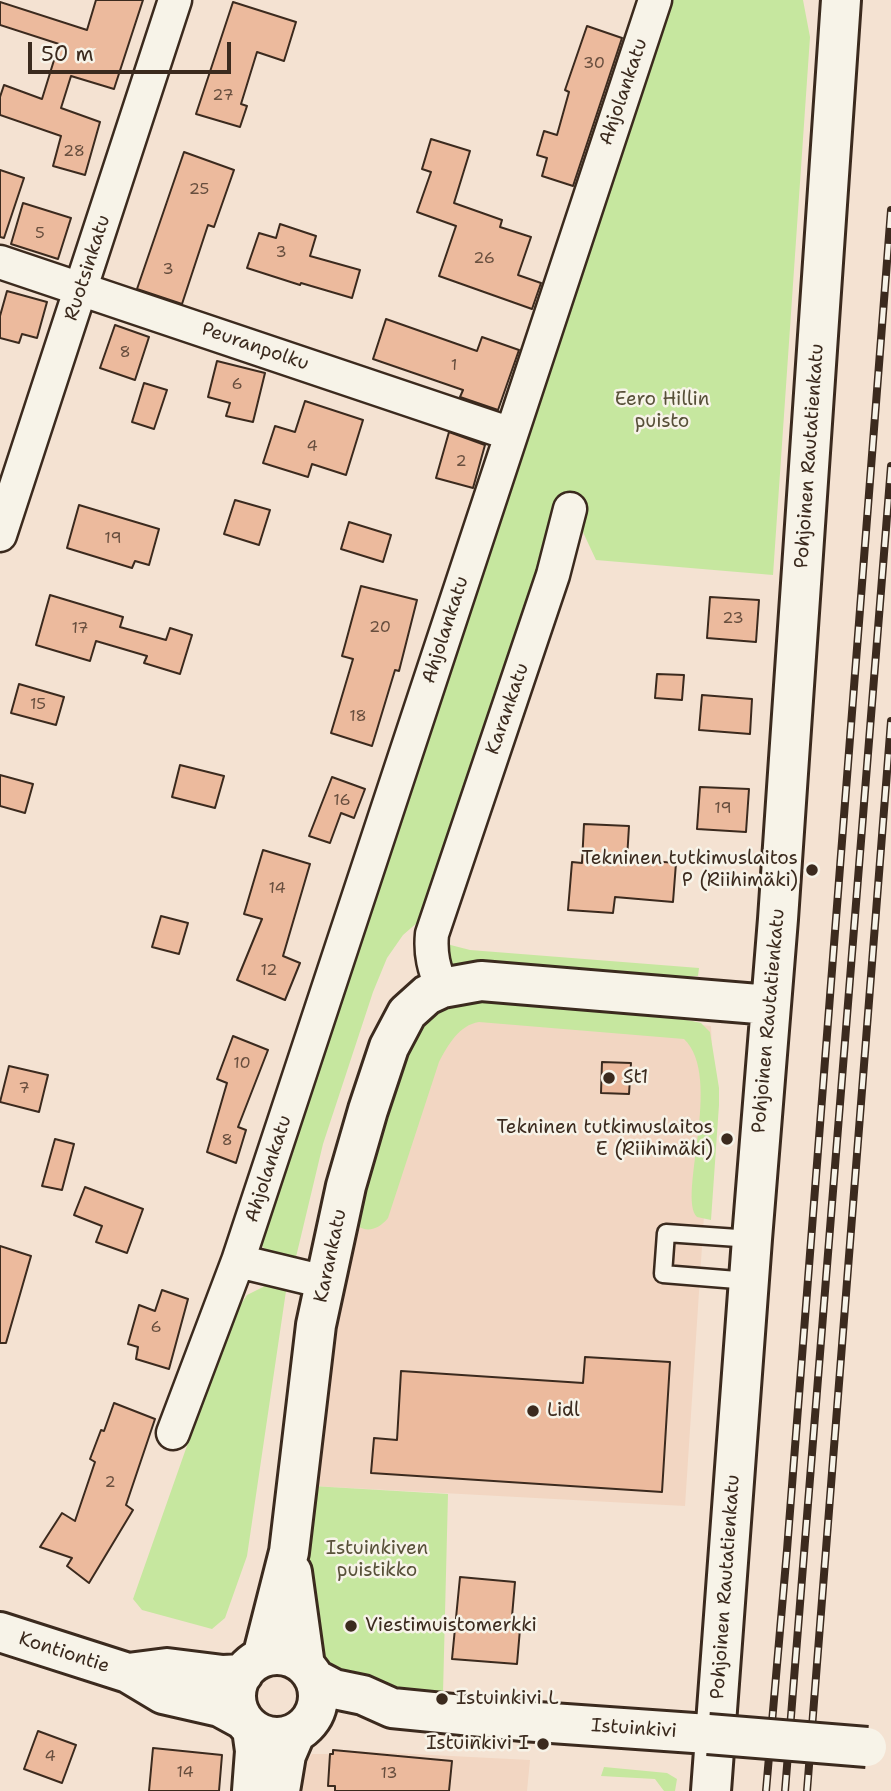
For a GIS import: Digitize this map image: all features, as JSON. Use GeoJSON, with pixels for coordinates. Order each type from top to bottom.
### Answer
{"type":"FeatureCollection","features":[{"type":"Feature","properties":{"kind":"street","name":"Ruotsinkatu"},"geometry":{"type":"LineString","coordinates":[[0,535],[175,0]]}},
{"type":"Feature","properties":{"kind":"street","name":"Ahjolankatu"},"geometry":{"type":"LineString","coordinates":[[173,1433],[238,1261],[655,0]]}},
{"type":"Feature","properties":{"kind":"street","name":"Pohjoinen Rautatienkatu"},"geometry":{"type":"LineString","coordinates":[[711,1791],[779,905],[841,0]]}},
{"type":"Feature","properties":{"kind":"street","name":"Peuranpolku"},"geometry":{"type":"LineString","coordinates":[[0,262],[511,434]]}},
{"type":"Feature","properties":{"kind":"street","name":"Karankatu"},"geometry":{"type":"LineString","coordinates":[[442,988],[433,966],[430,948],[432,934],[553,575],[570,509]]}},
{"type":"Feature","properties":{"kind":"street","name":"Karankatu"},"geometry":{"type":"LineString","coordinates":[[252,1666],[289,1552],[316,1325],[346,1185],[389,1046],[407,1013],[427,995],[442,988],[481,982],[770,1005]]}},
{"type":"Feature","properties":{"kind":"street"},"geometry":{"type":"LineString","coordinates":[[238,1261],[325,1283]]}},
{"type":"Feature","properties":{"kind":"street","name":"Karankatu"},"geometry":{"type":"LineString","coordinates":[[289,1552],[310,1673]]}},
{"type":"Feature","properties":{"kind":"street","name":"Kontiontie"},"geometry":{"type":"LineString","coordinates":[[0,1632],[128,1673],[163,1694],[220,1707],[247,1724]]}},
{"type":"Feature","properties":{"kind":"street"},"geometry":{"type":"LineString","coordinates":[[252,1791],[255,1751],[236,1696],[252,1666],[270,1656],[289,1657],[310,1673],[318,1692],[317,1706],[286,1755],[280,1791]]}},
{"type":"Feature","properties":{"kind":"street","name":"Kontiontie"},"geometry":{"type":"LineString","coordinates":[[128,1673],[167,1668],[223,1675],[252,1666]]}},
{"type":"Feature","properties":{"kind":"street","name":"Istuinkivi"},"geometry":{"type":"LineString","coordinates":[[310,1673],[334,1689],[363,1695],[392,1708],[523,1721],[878,1748]]}},
{"type":"Feature","properties":{"kind":"street","name":"Istuinkivi"},"geometry":{"type":"LineString","coordinates":[[303,1726],[392,1708]]}},
{"type":"Feature","properties":{"kind":"street"},"geometry":{"type":"LineString","coordinates":[[247,1724],[271,1737],[282,1737],[303,1726]]}},
{"type":"Feature","properties":{"kind":"lane"},"geometry":{"type":"LineString","coordinates":[[749,1281],[663,1274],[666,1233],[752,1240]]}},
{"type":"Feature","properties":{"kind":"shaded area"},"geometry":{"type":"Polygon","coordinates":[[[461,998],[711,1026],[713,1078],[685,1506],[312,1486],[333,1307],[356,1202],[461,998]]]}},
{"type":"Feature","properties":{"kind":"shaded area"},"geometry":{"type":"Polygon","coordinates":[[[333,1750],[530,1760],[527,1791],[303,1791],[305,1764],[312,1754],[332,1754],[333,1750]]]}},
{"type":"Feature","properties":{"kind":"green space","name":"Eero Hillin puisto"},"geometry":{"type":"Polygon","coordinates":[[[660,0],[803,0],[810,37],[773,575],[596,560],[567,498],[536,575],[426,915],[403,935],[387,958],[373,992],[323,1144],[296,1257],[277,1258],[262,1246],[262,1230],[660,0]]]}},
{"type":"Feature","properties":{"kind":"green space"},"geometry":{"type":"Polygon","coordinates":[[[435,941],[470,950],[699,968],[698,976],[653,979],[453,969],[435,941]]]}},
{"type":"Feature","properties":{"kind":"green space"},"geometry":{"type":"Polygon","coordinates":[[[489,998],[683,1019],[701,1023],[710,1032],[719,1088],[711,1220],[697,1217],[692,1205],[700,1080],[695,1057],[684,1039],[479,1022],[460,1031],[439,1062],[388,1218],[374,1229],[356,1225],[354,1219],[408,1041],[421,1025],[455,1003],[489,998]]]}},
{"type":"Feature","properties":{"kind":"green space"},"geometry":{"type":"Polygon","coordinates":[[[265,1286],[286,1291],[247,1556],[225,1618],[212,1629],[142,1610],[133,1599],[232,1318],[247,1295],[265,1286]]]}},
{"type":"Feature","properties":{"kind":"green space","name":"Istuinkiven puistikko"},"geometry":{"type":"Polygon","coordinates":[[[312,1486],[448,1494],[443,1693],[349,1684],[326,1669],[310,1622],[307,1559],[312,1486]]]}},
{"type":"Feature","properties":{"kind":"green space"},"geometry":{"type":"Polygon","coordinates":[[[604,1767],[667,1773],[677,1779],[675,1791],[664,1791],[655,1779],[601,1776],[604,1767]]]}},
{"type":"Feature","properties":{"kind":"building"},"geometry":{"type":"Polygon","coordinates":[[[96,0],[143,0],[114,89],[71,76],[61,108],[100,122],[85,175],[53,166],[61,136],[0,115],[0,97],[4,85],[42,99],[59,44],[0,25],[0,2],[87,30],[96,0]]]}},
{"type":"Feature","properties":{"kind":"building"},"geometry":{"type":"Polygon","coordinates":[[[233,2],[296,22],[284,61],[257,52],[241,104],[247,106],[240,127],[196,114],[233,2]]]}},
{"type":"Feature","properties":{"kind":"building"},"geometry":{"type":"Polygon","coordinates":[[[587,26],[622,38],[573,186],[542,176],[547,158],[537,155],[544,131],[557,135],[569,92],[565,90],[587,26]]]}},
{"type":"Feature","properties":{"kind":"building"},"geometry":{"type":"Polygon","coordinates":[[[431,139],[470,151],[454,203],[502,220],[500,227],[531,237],[518,275],[541,283],[532,309],[439,276],[456,226],[417,212],[431,172],[422,169],[431,139]]]}},
{"type":"Feature","properties":{"kind":"building"},"geometry":{"type":"Polygon","coordinates":[[[184,152],[234,170],[214,227],[208,225],[182,304],[137,289],[184,152]]]}},
{"type":"Feature","properties":{"kind":"building"},"geometry":{"type":"Polygon","coordinates":[[[0,170],[24,178],[4,238],[0,237],[0,170]]]}},
{"type":"Feature","properties":{"kind":"building"},"geometry":{"type":"Polygon","coordinates":[[[23,203],[71,218],[58,259],[11,244],[23,203]]]}},
{"type":"Feature","properties":{"kind":"building"},"geometry":{"type":"Polygon","coordinates":[[[280,224],[316,236],[310,256],[360,270],[352,298],[247,268],[259,233],[276,238],[280,224]]]}},
{"type":"Feature","properties":{"kind":"building"},"geometry":{"type":"Polygon","coordinates":[[[7,291],[47,302],[37,338],[22,334],[19,343],[0,338],[0,316],[7,291]]]}},
{"type":"Feature","properties":{"kind":"building"},"geometry":{"type":"Polygon","coordinates":[[[386,319],[477,351],[482,337],[519,350],[498,410],[460,397],[463,390],[373,359],[386,319]]]}},
{"type":"Feature","properties":{"kind":"building"},"geometry":{"type":"Polygon","coordinates":[[[115,325],[149,337],[135,380],[100,368],[115,325]]]}},
{"type":"Feature","properties":{"kind":"building"},"geometry":{"type":"Polygon","coordinates":[[[217,361],[265,373],[253,422],[226,416],[230,403],[208,397],[217,361]]]}},
{"type":"Feature","properties":{"kind":"building"},"geometry":{"type":"Polygon","coordinates":[[[144,383],[167,390],[154,429],[132,422],[144,383]]]}},
{"type":"Feature","properties":{"kind":"building"},"geometry":{"type":"Polygon","coordinates":[[[305,401],[363,420],[346,475],[312,464],[308,477],[263,463],[275,426],[295,432],[305,401]]]}},
{"type":"Feature","properties":{"kind":"building"},"geometry":{"type":"Polygon","coordinates":[[[449,432],[485,445],[473,488],[436,478],[449,432]]]}},
{"type":"Feature","properties":{"kind":"building"},"geometry":{"type":"Polygon","coordinates":[[[235,500],[270,510],[259,545],[224,534],[235,500]]]}},
{"type":"Feature","properties":{"kind":"building"},"geometry":{"type":"Polygon","coordinates":[[[79,505],[159,529],[149,565],[135,561],[132,568],[67,548],[79,505]]]}},
{"type":"Feature","properties":{"kind":"building"},"geometry":{"type":"Polygon","coordinates":[[[349,522],[391,535],[383,562],[341,549],[349,522]]]}},
{"type":"Feature","properties":{"kind":"building"},"geometry":{"type":"Polygon","coordinates":[[[361,586],[417,600],[399,671],[395,670],[372,746],[331,733],[353,659],[342,656],[361,586]]]}},
{"type":"Feature","properties":{"kind":"building"},"geometry":{"type":"Polygon","coordinates":[[[50,595],[123,617],[120,627],[166,640],[170,628],[192,635],[180,674],[144,663],[147,656],[96,641],[90,661],[36,645],[50,595]]]}},
{"type":"Feature","properties":{"kind":"building"},"geometry":{"type":"Polygon","coordinates":[[[710,597],[759,600],[756,642],[707,638],[710,597]]]}},
{"type":"Feature","properties":{"kind":"building"},"geometry":{"type":"Polygon","coordinates":[[[657,674],[684,675],[682,700],[655,698],[657,674]]]}},
{"type":"Feature","properties":{"kind":"building"},"geometry":{"type":"Polygon","coordinates":[[[19,684],[64,697],[56,725],[11,713],[19,684]]]}},
{"type":"Feature","properties":{"kind":"building"},"geometry":{"type":"Polygon","coordinates":[[[702,695],[752,699],[750,734],[699,730],[702,695]]]}},
{"type":"Feature","properties":{"kind":"building"},"geometry":{"type":"Polygon","coordinates":[[[180,765],[224,776],[215,808],[172,797],[180,765]]]}},
{"type":"Feature","properties":{"kind":"building"},"geometry":{"type":"Polygon","coordinates":[[[0,775],[33,784],[25,813],[0,806],[0,775]]]}},
{"type":"Feature","properties":{"kind":"building"},"geometry":{"type":"Polygon","coordinates":[[[332,777],[365,789],[354,818],[341,813],[330,843],[309,836],[332,777]]]}},
{"type":"Feature","properties":{"kind":"building"},"geometry":{"type":"Polygon","coordinates":[[[700,787],[749,789],[746,832],[697,829],[700,787]]]}},
{"type":"Feature","properties":{"kind":"building"},"geometry":{"type":"Polygon","coordinates":[[[584,824],[629,826],[627,859],[676,863],[673,902],[615,897],[613,913],[568,910],[572,862],[582,863],[584,824]]]}},
{"type":"Feature","properties":{"kind":"building"},"geometry":{"type":"Polygon","coordinates":[[[263,850],[310,864],[283,956],[300,963],[285,1000],[237,980],[262,919],[244,914],[263,850]]]}},
{"type":"Feature","properties":{"kind":"building"},"geometry":{"type":"Polygon","coordinates":[[[161,916],[188,923],[179,954],[152,947],[161,916]]]}},
{"type":"Feature","properties":{"kind":"building"},"geometry":{"type":"Polygon","coordinates":[[[233,1036],[268,1050],[238,1127],[246,1130],[236,1163],[207,1152],[227,1083],[217,1079],[233,1036]]]}},
{"type":"Feature","properties":{"kind":"building"},"geometry":{"type":"Polygon","coordinates":[[[602,1062],[631,1063],[629,1094],[601,1093],[602,1062]]]}},
{"type":"Feature","properties":{"kind":"building"},"geometry":{"type":"Polygon","coordinates":[[[9,1066],[48,1075],[39,1112],[0,1102],[9,1066]]]}},
{"type":"Feature","properties":{"kind":"building"},"geometry":{"type":"Polygon","coordinates":[[[55,1139],[74,1144],[62,1190],[42,1186],[55,1139]]]}},
{"type":"Feature","properties":{"kind":"building"},"geometry":{"type":"Polygon","coordinates":[[[85,1187],[143,1209],[127,1253],[96,1242],[102,1226],[74,1215],[85,1187]]]}},
{"type":"Feature","properties":{"kind":"building"},"geometry":{"type":"Polygon","coordinates":[[[0,1246],[31,1256],[6,1343],[0,1343],[0,1246]]]}},
{"type":"Feature","properties":{"kind":"building"},"geometry":{"type":"Polygon","coordinates":[[[162,1290],[188,1299],[169,1369],[136,1359],[138,1347],[128,1344],[139,1305],[155,1311],[162,1290]]]}},
{"type":"Feature","properties":{"kind":"building","name":"Lidl"},"geometry":{"type":"Polygon","coordinates":[[[585,1357],[670,1362],[662,1492],[371,1473],[374,1438],[397,1440],[401,1371],[583,1383],[585,1357]]]}},
{"type":"Feature","properties":{"kind":"building"},"geometry":{"type":"Polygon","coordinates":[[[114,1403],[155,1419],[126,1505],[133,1510],[89,1583],[67,1566],[72,1558],[40,1547],[62,1513],[75,1521],[95,1462],[90,1459],[114,1403]]]}},
{"type":"Feature","properties":{"kind":"building"},"geometry":{"type":"Polygon","coordinates":[[[460,1577],[515,1582],[511,1628],[520,1629],[517,1664],[452,1659],[460,1577]]]}},
{"type":"Feature","properties":{"kind":"building"},"geometry":{"type":"Polygon","coordinates":[[[38,1731],[76,1745],[62,1783],[24,1769],[38,1731]]]}},
{"type":"Feature","properties":{"kind":"building"},"geometry":{"type":"Polygon","coordinates":[[[153,1748],[222,1755],[219,1791],[149,1791],[153,1748]]]}},
{"type":"Feature","properties":{"kind":"building"},"geometry":{"type":"Polygon","coordinates":[[[333,1750],[452,1761],[449,1791],[335,1791],[335,1786],[328,1786],[330,1754],[333,1754],[333,1750]]]}},
{"type":"Feature","properties":{"kind":"railway"},"geometry":{"type":"LineString","coordinates":[[766,1791],[891,210]]}},
{"type":"Feature","properties":{"kind":"railway"},"geometry":{"type":"LineString","coordinates":[[785,1791],[891,466]]}},
{"type":"Feature","properties":{"kind":"railway"},"geometry":{"type":"LineString","coordinates":[[807,1791],[891,721]]}},
{"type":"Feature","properties":{"kind":"place","name":"Tekninen tutkimuslaitos P (Riihimäki)"},"geometry":{"type":"Point","coordinates":[812,870]}},
{"type":"Feature","properties":{"kind":"place","name":"St1"},"geometry":{"type":"Point","coordinates":[609,1078]}},
{"type":"Feature","properties":{"kind":"place","name":"Tekninen tutkimuslaitos E (Riihimäki)"},"geometry":{"type":"Point","coordinates":[727,1139]}},
{"type":"Feature","properties":{"kind":"place","name":"Lidl"},"geometry":{"type":"Point","coordinates":[533,1411]}},
{"type":"Feature","properties":{"kind":"place","name":"Viestimuistomerkki"},"geometry":{"type":"Point","coordinates":[351,1626]}},
{"type":"Feature","properties":{"kind":"place","name":"Istuinkivi L"},"geometry":{"type":"Point","coordinates":[442,1699]}},
{"type":"Feature","properties":{"kind":"place","name":"Istuinkivi I"},"geometry":{"type":"Point","coordinates":[543,1744]}}]}
